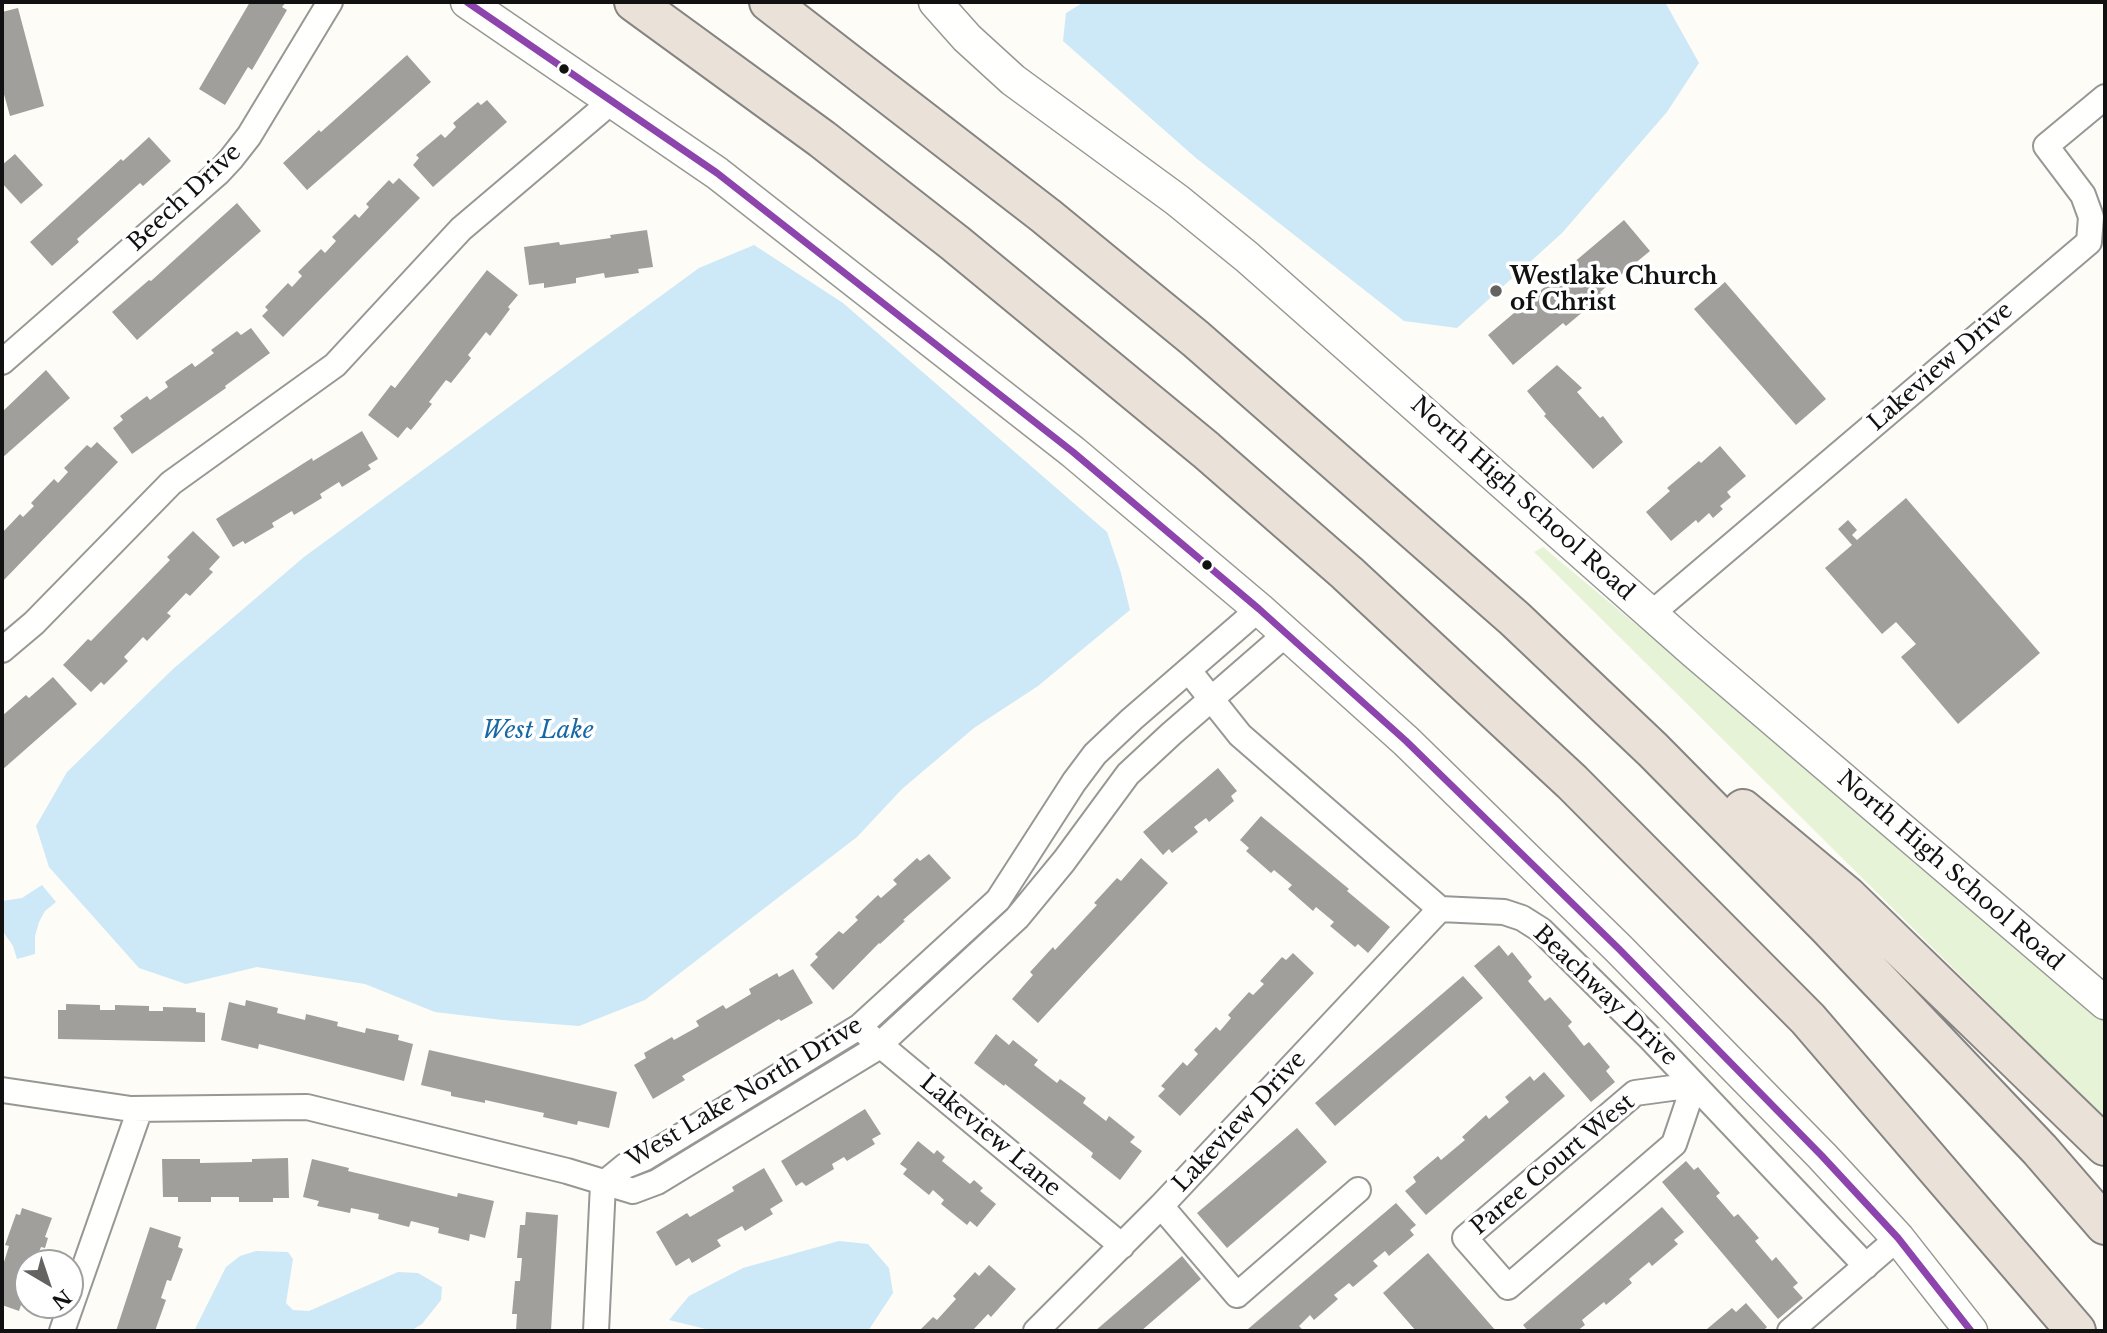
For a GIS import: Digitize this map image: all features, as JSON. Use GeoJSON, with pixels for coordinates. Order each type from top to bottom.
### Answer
{"type":"FeatureCollection","features":[{"type":"Feature","properties":{"kind":"highway"},"geometry":{"type":"LineString","coordinates":[[634,2],[863,171],[1060,328],[1348,573],[1572,782],[1808,1019],[2076,1331]]}},
{"type":"Feature","properties":{"kind":"highway"},"geometry":{"type":"LineString","coordinates":[[769,2],[994,175],[1196,338],[1515,619],[1846,895],[2105,1146]]}},
{"type":"Feature","properties":{"kind":"highway"},"geometry":{"type":"LineString","coordinates":[[1515,619],[1654,750],[1828,927],[2040,1150],[2105,1225]]}},
{"type":"Feature","properties":{"kind":"highway"},"geometry":{"type":"LineString","coordinates":[[1808,1019],[1927,1191],[2043,1331]]}},
{"type":"Feature","properties":{"kind":"street","name":"Beech Drive"},"geometry":{"type":"LineString","coordinates":[[2,362],[225,166],[249,136],[330,2]]}},
{"type":"Feature","properties":{"kind":"street","name":"Beachway Drive"},"geometry":{"type":"LineString","coordinates":[[467,2],[717,173],[1073,452],[1259,609],[1406,741],[1619,949],[1822,1156],[1898,1238],[1971,1331]]}},
{"type":"Feature","properties":{"kind":"street","name":"North High School Road"},"geometry":{"type":"LineString","coordinates":[[935,2],[967,38],[1013,80],[1177,200],[1257,265],[1651,614],[2105,1003]]}},
{"type":"Feature","properties":{"kind":"street","name":"Lakeview Drive"},"geometry":{"type":"LineString","coordinates":[[1651,614],[2089,242],[2091,217],[2083,195],[2046,146],[2105,97]]}},
{"type":"Feature","properties":{"kind":"street"},"geometry":{"type":"LineString","coordinates":[[2,650],[34,623],[171,483],[335,365],[461,229],[612,101]]}},
{"type":"Feature","properties":{"kind":"street","name":"West Lake North Drive"},"geometry":{"type":"LineString","coordinates":[[603,1184],[625,1166],[645,1158],[859,1027],[998,900],[1086,765],[1132,719],[1259,609]]}},
{"type":"Feature","properties":{"kind":"street","name":"West Lake North Drive"},"geometry":{"type":"LineString","coordinates":[[2,1090],[141,1109],[307,1107],[566,1171],[633,1191],[657,1182],[879,1044],[1017,918],[1064,862],[1118,785],[1150,753],[1286,634]]}},
{"type":"Feature","properties":{"kind":"street"},"geometry":{"type":"LineString","coordinates":[[1189,671],[1240,735],[1440,909]]}},
{"type":"Feature","properties":{"kind":"street","name":"Beachway Drive"},"geometry":{"type":"LineString","coordinates":[[1440,909],[1504,912],[1522,918],[1541,930],[1694,1085],[1866,1266]]}},
{"type":"Feature","properties":{"kind":"street","name":"Lakeview Drive"},"geometry":{"type":"LineString","coordinates":[[1036,1331],[1161,1206],[1440,909]]}},
{"type":"Feature","properties":{"kind":"street","name":"Lakeview Lane"},"geometry":{"type":"LineString","coordinates":[[859,1027],[1122,1246]]}},
{"type":"Feature","properties":{"kind":"street","name":"Paree Court West"},"geometry":{"type":"LineString","coordinates":[[1694,1085],[1674,1144],[1508,1287],[1465,1238],[1635,1093],[1694,1085]]}},
{"type":"Feature","properties":{"kind":"street"},"geometry":{"type":"LineString","coordinates":[[62,1331],[141,1109]]}},
{"type":"Feature","properties":{"kind":"street"},"geometry":{"type":"LineString","coordinates":[[596,1331],[603,1184]]}},
{"type":"Feature","properties":{"kind":"street"},"geometry":{"type":"LineString","coordinates":[[1161,1206],[1237,1295],[1358,1190]]}},
{"type":"Feature","properties":{"kind":"street"},"geometry":{"type":"LineString","coordinates":[[1790,1331],[1898,1238]]}},
{"type":"Feature","properties":{"kind":"green space"},"geometry":{"type":"Polygon","coordinates":[[[1543,547],[1943,880],[2105,1020],[2105,1119],[1534,552],[1543,547]]]}},
{"type":"Feature","properties":{"kind":"water"},"geometry":{"type":"Polygon","coordinates":[[[1084,2],[1665,2],[1699,63],[1667,112],[1562,233],[1457,328],[1404,321],[1196,158],[1063,41],[1066,13],[1084,2]]]}},
{"type":"Feature","properties":{"kind":"water","name":"West Lake"},"geometry":{"type":"Polygon","coordinates":[[[754,245],[843,303],[1107,532],[1130,610],[1038,686],[974,728],[902,789],[857,837],[645,1000],[579,1026],[435,1012],[365,984],[257,967],[186,984],[139,968],[49,867],[36,826],[67,772],[173,669],[304,557],[699,268],[754,245]]]}},
{"type":"Feature","properties":{"kind":"water"},"geometry":{"type":"Polygon","coordinates":[[[42,885],[56,902],[45,911],[39,922],[35,936],[35,954],[17,959],[13,946],[2,930],[2,901],[22,898],[42,885]]]}},
{"type":"Feature","properties":{"kind":"water"},"geometry":{"type":"Polygon","coordinates":[[[839,1241],[868,1244],[889,1268],[893,1293],[868,1331],[714,1331],[669,1320],[689,1296],[743,1268],[839,1241]]]}},
{"type":"Feature","properties":{"kind":"water"},"geometry":{"type":"Polygon","coordinates":[[[256,1251],[288,1252],[293,1259],[286,1303],[293,1310],[309,1311],[398,1272],[418,1273],[442,1287],[441,1300],[422,1324],[410,1331],[194,1331],[226,1267],[240,1256],[256,1251]]]}},
{"type":"Feature","properties":{"kind":"building"},"geometry":{"type":"Polygon","coordinates":[[[250,2],[286,2],[282,7],[287,10],[252,70],[248,67],[225,105],[199,89],[250,2]]]}},
{"type":"Feature","properties":{"kind":"building"},"geometry":{"type":"Polygon","coordinates":[[[18,8],[44,106],[10,116],[2,87],[2,12],[18,8]]]}},
{"type":"Feature","properties":{"kind":"building"},"geometry":{"type":"Polygon","coordinates":[[[407,55],[431,82],[307,190],[283,163],[407,55]]]}},
{"type":"Feature","properties":{"kind":"building"},"geometry":{"type":"Polygon","coordinates":[[[487,100],[507,122],[433,187],[413,165],[419,158],[416,155],[441,134],[445,138],[456,127],[453,123],[478,102],[481,105],[487,100]]]}},
{"type":"Feature","properties":{"kind":"building"},"geometry":{"type":"Polygon","coordinates":[[[149,137],[171,161],[143,186],[140,183],[77,239],[79,242],[52,266],[30,242],[149,137]]]}},
{"type":"Feature","properties":{"kind":"building"},"geometry":{"type":"Polygon","coordinates":[[[15,154],[43,185],[21,204],[2,183],[2,165],[15,154]]]}},
{"type":"Feature","properties":{"kind":"building"},"geometry":{"type":"Polygon","coordinates":[[[399,178],[420,198],[283,337],[262,316],[268,310],[265,307],[288,283],[292,287],[302,276],[298,272],[321,249],[325,253],[336,241],[332,237],[355,214],[359,218],[369,207],[366,204],[389,180],[393,184],[399,178]]]}},
{"type":"Feature","properties":{"kind":"building"},"geometry":{"type":"Polygon","coordinates":[[[237,203],[261,231],[137,340],[112,312],[151,281],[237,203]]]}},
{"type":"Feature","properties":{"kind":"building"},"geometry":{"type":"Polygon","coordinates":[[[1624,220],[1650,251],[1600,292],[1603,295],[1566,326],[1563,323],[1513,365],[1488,335],[1624,220]]]}},
{"type":"Feature","properties":{"kind":"building"},"geometry":{"type":"Polygon","coordinates":[[[647,230],[653,267],[638,269],[639,273],[605,278],[604,273],[576,278],[576,283],[544,288],[544,283],[529,285],[524,247],[611,238],[610,235],[647,230]]]}},
{"type":"Feature","properties":{"kind":"building"},"geometry":{"type":"Polygon","coordinates":[[[487,270],[518,295],[490,336],[486,332],[468,355],[471,358],[451,383],[446,380],[429,402],[432,404],[411,430],[407,427],[398,438],[368,415],[391,385],[395,388],[487,270]]]}},
{"type":"Feature","properties":{"kind":"building"},"geometry":{"type":"Polygon","coordinates":[[[1725,282],[1826,399],[1796,425],[1694,309],[1725,282]]]}},
{"type":"Feature","properties":{"kind":"building"},"geometry":{"type":"Polygon","coordinates":[[[251,328],[270,353],[225,386],[226,388],[132,454],[113,428],[123,420],[120,416],[147,396],[150,400],[168,387],[165,382],[192,363],[195,367],[214,353],[211,350],[237,331],[241,335],[251,328]]]}},
{"type":"Feature","properties":{"kind":"building"},"geometry":{"type":"Polygon","coordinates":[[[1557,365],[1582,388],[1577,392],[1600,418],[1603,416],[1623,442],[1593,469],[1544,416],[1546,414],[1527,391],[1557,365]]]}},
{"type":"Feature","properties":{"kind":"building"},"geometry":{"type":"Polygon","coordinates":[[[46,370],[70,398],[2,458],[2,412],[46,370]]]}},
{"type":"Feature","properties":{"kind":"building"},"geometry":{"type":"Polygon","coordinates":[[[362,431],[378,459],[368,465],[371,469],[342,487],[339,482],[320,494],[322,498],[294,515],[292,511],[272,523],[274,527],[245,544],[243,541],[233,547],[216,519],[312,458],[313,461],[362,431]]]}},
{"type":"Feature","properties":{"kind":"building"},"geometry":{"type":"Polygon","coordinates":[[[97,442],[118,462],[2,582],[2,533],[20,514],[23,517],[34,506],[31,503],[54,479],[58,483],[68,472],[64,468],[87,445],[91,448],[97,442]]]}},
{"type":"Feature","properties":{"kind":"building"},"geometry":{"type":"Polygon","coordinates":[[[1720,446],[1746,476],[1727,492],[1731,497],[1720,506],[1723,509],[1713,518],[1709,513],[1698,523],[1696,520],[1671,541],[1646,512],[1670,491],[1667,488],[1720,446]]]}},
{"type":"Feature","properties":{"kind":"building"},"geometry":{"type":"Polygon","coordinates":[[[1906,498],[2040,653],[1958,724],[1901,657],[1916,644],[1896,622],[1882,634],[1825,568],[1852,545],[1838,529],[1848,520],[1857,530],[1852,535],[1857,540],[1906,498]]]}},
{"type":"Feature","properties":{"kind":"building"},"geometry":{"type":"Polygon","coordinates":[[[193,531],[220,557],[209,569],[213,572],[190,596],[186,593],[167,613],[171,616],[147,641],[143,637],[124,657],[128,661],[104,685],[101,682],[91,692],[63,665],[88,639],[91,641],[170,560],[167,557],[193,531]]]}},
{"type":"Feature","properties":{"kind":"building"},"geometry":{"type":"Polygon","coordinates":[[[53,677],[77,704],[2,770],[2,716],[26,695],[29,698],[53,677]]]}},
{"type":"Feature","properties":{"kind":"building"},"geometry":{"type":"Polygon","coordinates":[[[1218,768],[1237,791],[1231,796],[1234,801],[1209,822],[1206,818],[1194,827],[1198,832],[1172,853],[1169,849],[1163,855],[1143,832],[1218,768]]]}},
{"type":"Feature","properties":{"kind":"building"},"geometry":{"type":"Polygon","coordinates":[[[1261,816],[1390,927],[1368,953],[1358,944],[1355,947],[1330,926],[1334,922],[1316,907],[1313,911],[1288,889],[1292,885],[1274,870],[1271,873],[1246,851],[1249,848],[1240,840],[1261,816]]]}},
{"type":"Feature","properties":{"kind":"building"},"geometry":{"type":"Polygon","coordinates":[[[929,854],[951,878],[903,920],[905,921],[879,943],[833,990],[810,965],[818,957],[815,954],[839,931],[843,934],[858,920],[855,917],[878,895],[881,898],[897,884],[893,880],[917,858],[920,861],[929,854]]]}},
{"type":"Feature","properties":{"kind":"building"},"geometry":{"type":"Polygon","coordinates":[[[1141,858],[1168,883],[1038,1023],[1012,999],[1033,975],[1030,972],[1053,947],[1055,950],[1097,905],[1094,903],[1117,878],[1121,881],[1141,858]]]}},
{"type":"Feature","properties":{"kind":"building"},"geometry":{"type":"Polygon","coordinates":[[[1499,945],[1508,956],[1512,952],[1532,977],[1528,981],[1545,1001],[1550,997],[1572,1022],[1568,1026],[1584,1046],[1589,1042],[1610,1067],[1606,1071],[1615,1082],[1591,1102],[1474,966],[1499,945]]]}},
{"type":"Feature","properties":{"kind":"building"},"geometry":{"type":"Polygon","coordinates":[[[1293,953],[1314,973],[1180,1116],[1158,1096],[1165,1089],[1161,1086],[1183,1062],[1187,1066],[1198,1054],[1194,1050],[1216,1027],[1220,1031],[1231,1018],[1228,1015],[1249,992],[1253,995],[1264,984],[1260,981],[1282,957],[1286,960],[1293,953]]]}},
{"type":"Feature","properties":{"kind":"building"},"geometry":{"type":"Polygon","coordinates":[[[793,969],[813,1003],[781,1021],[779,1019],[682,1076],[685,1080],[653,1099],[634,1065],[646,1058],[644,1053],[699,1026],[696,1021],[723,1005],[726,1009],[751,994],[749,989],[777,973],[779,977],[793,969]]]}},
{"type":"Feature","properties":{"kind":"building"},"geometry":{"type":"Polygon","coordinates":[[[1463,976],[1483,998],[1335,1126],[1315,1103],[1463,976]]]}},
{"type":"Feature","properties":{"kind":"building"},"geometry":{"type":"Polygon","coordinates":[[[246,1000],[278,1008],[277,1013],[305,1020],[306,1014],[338,1022],[337,1026],[365,1033],[366,1028],[399,1035],[398,1040],[413,1044],[404,1081],[259,1044],[258,1049],[221,1040],[229,1002],[245,1006],[246,1000]]]}},
{"type":"Feature","properties":{"kind":"building"},"geometry":{"type":"Polygon","coordinates":[[[66,1004],[100,1005],[100,1010],[115,1010],[115,1005],[149,1006],[149,1011],[163,1011],[163,1007],[196,1008],[196,1012],[205,1013],[205,1042],[58,1039],[58,1010],[66,1010],[66,1004]]]}},
{"type":"Feature","properties":{"kind":"building"},"geometry":{"type":"Polygon","coordinates":[[[996,1034],[1009,1045],[1013,1040],[1038,1060],[1034,1065],[1057,1083],[1060,1079],[1086,1098],[1083,1103],[1106,1121],[1109,1116],[1135,1137],[1130,1142],[1142,1151],[1120,1180],[1091,1157],[1093,1153],[974,1063],[996,1034]]]}},
{"type":"Feature","properties":{"kind":"building"},"geometry":{"type":"Polygon","coordinates":[[[429,1050],[617,1092],[609,1128],[578,1121],[577,1125],[543,1117],[544,1113],[485,1100],[485,1103],[451,1096],[451,1092],[421,1085],[429,1050]]]}},
{"type":"Feature","properties":{"kind":"building"},"geometry":{"type":"Polygon","coordinates":[[[1544,1072],[1565,1096],[1426,1215],[1405,1191],[1416,1182],[1413,1177],[1438,1156],[1441,1160],[1465,1140],[1462,1137],[1486,1115],[1489,1119],[1509,1102],[1505,1097],[1530,1076],[1534,1081],[1544,1072]]]}},
{"type":"Feature","properties":{"kind":"building"},"geometry":{"type":"Polygon","coordinates":[[[865,1109],[881,1134],[872,1139],[875,1144],[847,1161],[844,1157],[832,1164],[834,1169],[806,1186],[802,1182],[796,1186],[781,1161],[865,1109]]]}},
{"type":"Feature","properties":{"kind":"building"},"geometry":{"type":"Polygon","coordinates":[[[1297,1128],[1327,1162],[1227,1248],[1197,1213],[1297,1128]]]}},
{"type":"Feature","properties":{"kind":"building"},"geometry":{"type":"Polygon","coordinates":[[[918,1141],[934,1154],[937,1150],[945,1157],[942,1161],[970,1184],[974,1180],[983,1188],[980,1191],[996,1204],[977,1227],[970,1221],[967,1225],[941,1204],[944,1200],[933,1190],[929,1195],[903,1174],[907,1169],[900,1164],[918,1141]]]}},
{"type":"Feature","properties":{"kind":"building"},"geometry":{"type":"Polygon","coordinates":[[[288,1158],[289,1198],[273,1198],[273,1202],[239,1202],[239,1197],[211,1197],[211,1202],[178,1202],[178,1197],[163,1197],[162,1159],[200,1159],[200,1163],[288,1158]]]}},
{"type":"Feature","properties":{"kind":"building"},"geometry":{"type":"Polygon","coordinates":[[[312,1159],[349,1168],[348,1171],[457,1197],[458,1193],[494,1201],[485,1238],[470,1234],[469,1241],[438,1233],[439,1228],[411,1221],[409,1227],[378,1219],[379,1214],[351,1208],[350,1213],[317,1206],[319,1201],[303,1197],[312,1159]]]}},
{"type":"Feature","properties":{"kind":"building"},"geometry":{"type":"Polygon","coordinates":[[[1686,1161],[1694,1170],[1698,1167],[1720,1193],[1716,1196],[1734,1217],[1738,1214],[1759,1238],[1755,1241],[1772,1261],[1776,1257],[1798,1283],[1793,1287],[1803,1298],[1778,1319],[1662,1182],[1686,1161]]]}},
{"type":"Feature","properties":{"kind":"building"},"geometry":{"type":"Polygon","coordinates":[[[764,1168],[783,1201],[770,1209],[773,1214],[745,1231],[742,1226],[717,1240],[721,1246],[692,1263],[689,1258],[676,1266],[656,1232],[687,1213],[690,1217],[734,1191],[732,1187],[764,1168]]]}},
{"type":"Feature","properties":{"kind":"building"},"geometry":{"type":"Polygon","coordinates":[[[1396,1203],[1416,1225],[1410,1230],[1414,1235],[1389,1256],[1385,1251],[1373,1261],[1378,1266],[1353,1287],[1349,1283],[1334,1295],[1338,1299],[1314,1320],[1310,1315],[1299,1326],[1304,1331],[1248,1329],[1396,1203]]]}},
{"type":"Feature","properties":{"kind":"building"},"geometry":{"type":"Polygon","coordinates":[[[1662,1207],[1684,1232],[1674,1240],[1678,1244],[1652,1266],[1649,1262],[1629,1279],[1632,1283],[1606,1305],[1604,1302],[1582,1320],[1585,1325],[1577,1331],[1528,1331],[1523,1325],[1662,1207]]]}},
{"type":"Feature","properties":{"kind":"building"},"geometry":{"type":"Polygon","coordinates":[[[22,1208],[52,1218],[45,1237],[48,1238],[45,1248],[14,1249],[14,1309],[2,1305],[2,1261],[4,1262],[9,1246],[5,1245],[16,1214],[20,1215],[22,1208]]]}},
{"type":"Feature","properties":{"kind":"building"},"geometry":{"type":"Polygon","coordinates":[[[526,1212],[558,1215],[551,1330],[548,1331],[516,1331],[517,1314],[512,1314],[515,1281],[520,1281],[522,1258],[517,1258],[520,1225],[525,1225],[526,1212]]]}},
{"type":"Feature","properties":{"kind":"building"},"geometry":{"type":"Polygon","coordinates":[[[150,1227],[181,1237],[178,1247],[183,1249],[171,1281],[167,1280],[161,1298],[166,1300],[155,1331],[116,1331],[150,1227]]]}},
{"type":"Feature","properties":{"kind":"building"},"geometry":{"type":"Polygon","coordinates":[[[1428,1253],[1496,1331],[1416,1331],[1383,1293],[1428,1253]]]}},
{"type":"Feature","properties":{"kind":"building"},"geometry":{"type":"Polygon","coordinates":[[[1182,1256],[1201,1279],[1141,1331],[1095,1331],[1182,1256]]]}},
{"type":"Feature","properties":{"kind":"building"},"geometry":{"type":"Polygon","coordinates":[[[989,1265],[1016,1289],[991,1317],[988,1314],[972,1331],[919,1331],[933,1317],[937,1320],[956,1299],[953,1296],[975,1272],[979,1276],[989,1265]]]}},
{"type":"Feature","properties":{"kind":"building"},"geometry":{"type":"Polygon","coordinates":[[[1746,1303],[1767,1327],[1763,1331],[1708,1331],[1707,1329],[1732,1308],[1736,1312],[1746,1303]]]}},
{"type":"Feature","properties":{"kind":"transit line"},"geometry":{"type":"LineString","coordinates":[[467,2],[717,173],[1073,452],[1259,609],[1406,741],[1619,949],[1822,1156],[1898,1238],[1971,1331]]}},
{"type":"Feature","properties":{"kind":"place","name":"Westlake Church of Christ"},"geometry":{"type":"Point","coordinates":[1496,291]}}]}
